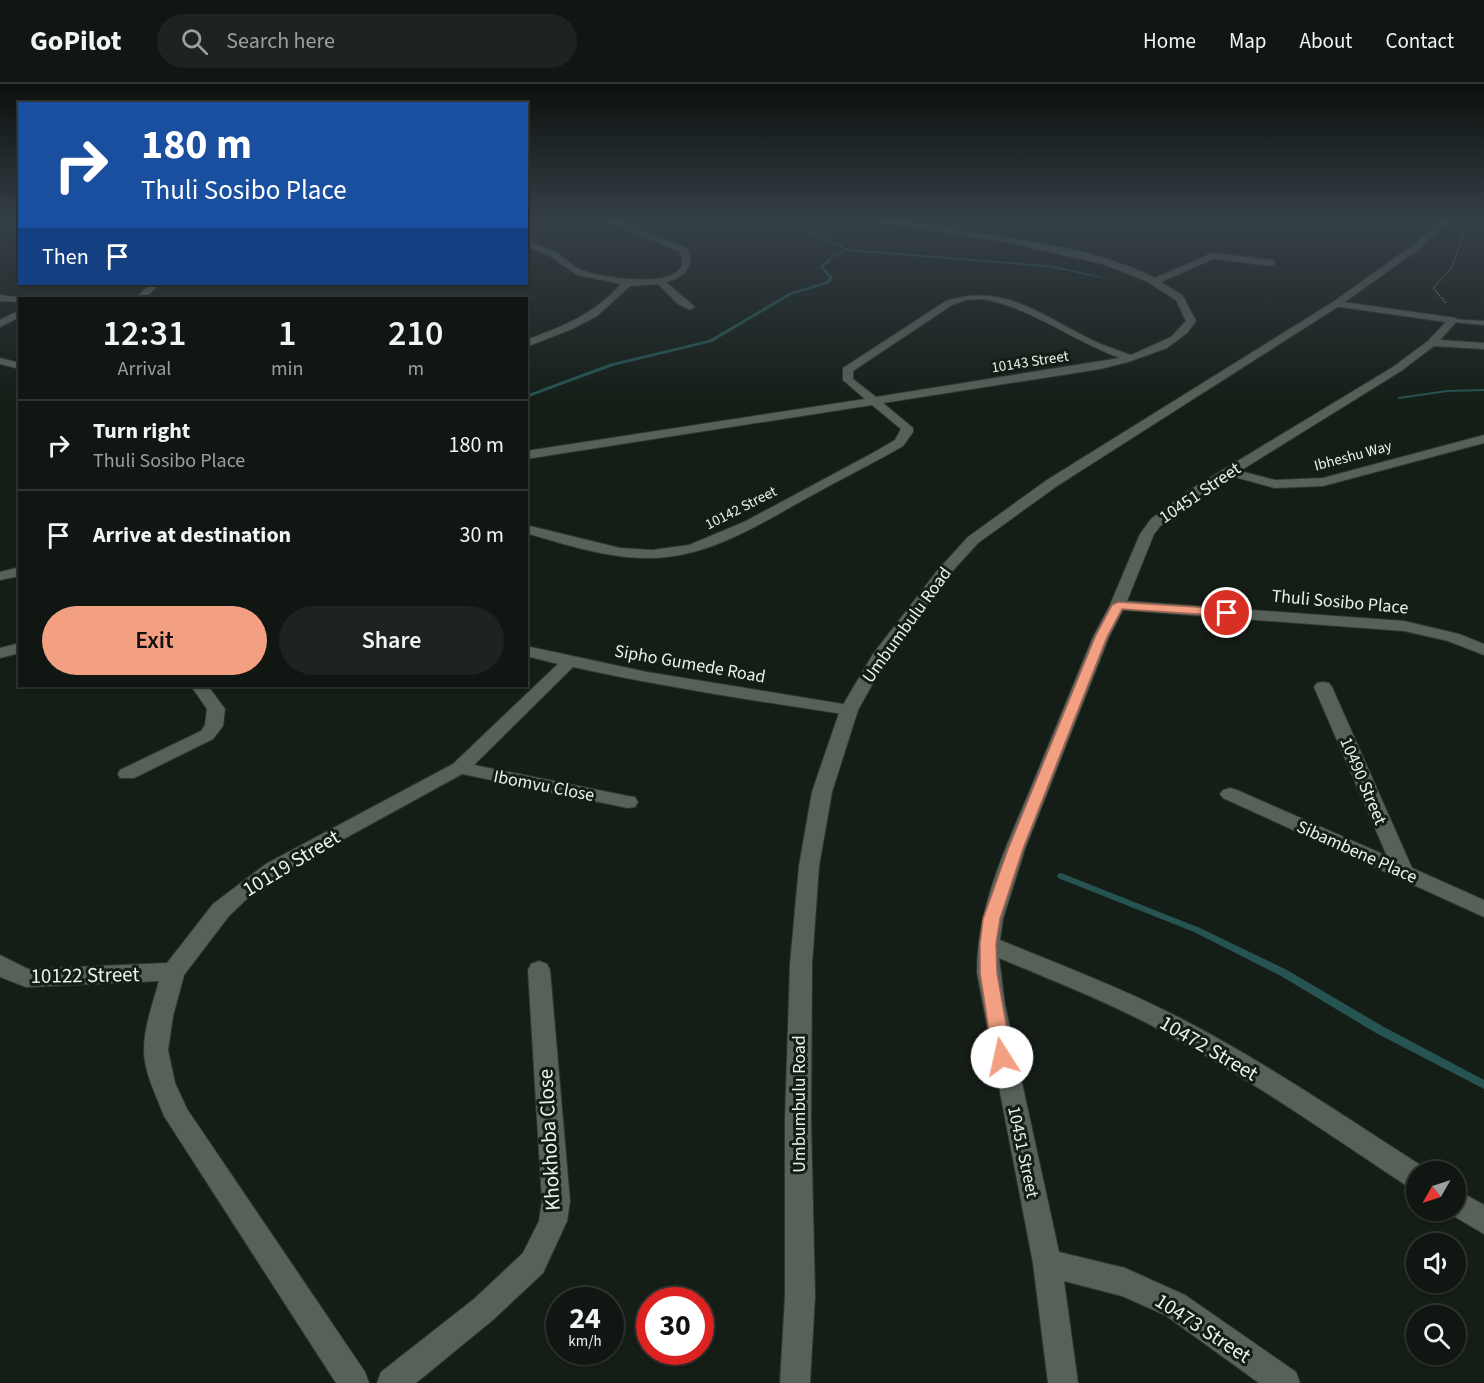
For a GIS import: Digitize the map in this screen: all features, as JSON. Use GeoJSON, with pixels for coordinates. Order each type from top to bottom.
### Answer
{"type":"FeatureCollection","features":[{"type":"Feature","properties":{"kind":"street"},"geometry":{"type":"LineString","coordinates":[[528,343],[595,315],[614,300],[627,283],[633,283]]}},
{"type":"Feature","properties":{"kind":"street"},"geometry":{"type":"LineString","coordinates":[[662,283],[681,302],[690,307]]}},
{"type":"Feature","properties":{"kind":"street","name":"10143 Street"},"geometry":{"type":"LineString","coordinates":[[528,455],[1089,368],[1130,358],[1173,340],[1187,328],[1191,321],[1189,309],[1184,301],[1155,283]]}},
{"type":"Feature","properties":{"kind":"street","name":"Umbumbulu Road"},"geometry":{"type":"LineString","coordinates":[[795,1383],[800,1296],[798,1120],[801,964],[808,877],[822,792],[849,710],[879,657],[942,574],[973,540],[1052,483],[1336,304],[1366,283]]}},
{"type":"Feature","properties":{"kind":"street"},"geometry":{"type":"LineString","coordinates":[[141,297],[154,285]]}},
{"type":"Feature","properties":{"kind":"street"},"geometry":{"type":"LineString","coordinates":[[0,298],[18,299]]}},
{"type":"Feature","properties":{"kind":"street"},"geometry":{"type":"LineString","coordinates":[[873,402],[848,380],[847,370],[949,303],[962,298],[993,299],[1020,306],[1092,344],[1130,358]]}},
{"type":"Feature","properties":{"kind":"street"},"geometry":{"type":"LineString","coordinates":[[1336,304],[1452,313]]}},
{"type":"Feature","properties":{"kind":"street","name":"10451 Street"},"geometry":{"type":"LineString","coordinates":[[1063,1383],[1047,1263],[1000,1046],[988,973],[988,944],[992,919],[1015,849],[1083,680],[1118,605],[1147,534],[1156,522],[1229,472],[1397,369],[1432,343],[1452,313]]}},
{"type":"Feature","properties":{"kind":"street"},"geometry":{"type":"LineString","coordinates":[[0,324],[18,314]]}},
{"type":"Feature","properties":{"kind":"street"},"geometry":{"type":"LineString","coordinates":[[1432,343],[1484,346]]}},
{"type":"Feature","properties":{"kind":"street","name":"10142 Street"},"geometry":{"type":"LineString","coordinates":[[528,530],[592,546],[650,555],[673,553],[714,542],[899,443],[908,432],[907,428],[873,402]]}},
{"type":"Feature","properties":{"kind":"street","name":"Ibheshu Way"},"geometry":{"type":"LineString","coordinates":[[1229,472],[1275,484],[1323,482],[1484,439]]}},
{"type":"Feature","properties":{"kind":"street"},"geometry":{"type":"LineString","coordinates":[[0,576],[18,572]]}},
{"type":"Feature","properties":{"kind":"street","name":"Thuli Sosibo Place"},"geometry":{"type":"LineString","coordinates":[[1118,605],[1404,626],[1453,637],[1484,650]]}},
{"type":"Feature","properties":{"kind":"street"},"geometry":{"type":"LineString","coordinates":[[0,652],[18,648]]}},
{"type":"Feature","properties":{"kind":"street","name":"Sipho Gumede Road"},"geometry":{"type":"LineString","coordinates":[[528,652],[568,662],[708,689],[849,710]]}},
{"type":"Feature","properties":{"kind":"street","name":"10119 Street"},"geometry":{"type":"LineString","coordinates":[[354,1383],[221,1186],[172,1105],[162,1083],[156,1050],[161,1016],[173,972],[221,910],[246,888],[273,869],[460,768],[568,662]]}},
{"type":"Feature","properties":{"kind":"street"},"geometry":{"type":"LineString","coordinates":[[128,774],[207,735],[217,718],[216,709],[201,687]]}},
{"type":"Feature","properties":{"kind":"street","name":"10490 Street"},"geometry":{"type":"LineString","coordinates":[[1323,687],[1404,873]]}},
{"type":"Feature","properties":{"kind":"street","name":"Ibomvu Close"},"geometry":{"type":"LineString","coordinates":[[460,768],[628,802]]}},
{"type":"Feature","properties":{"kind":"street","name":"Sibambene Place"},"geometry":{"type":"LineString","coordinates":[[1230,794],[1484,909]]}},
{"type":"Feature","properties":{"kind":"street","name":"10472 Street"},"geometry":{"type":"LineString","coordinates":[[988,944],[1125,1002],[1179,1030],[1235,1061],[1406,1171]]}},
{"type":"Feature","properties":{"kind":"street","name":"10122 Street"},"geometry":{"type":"LineString","coordinates":[[0,964],[16,975],[39,979],[173,972]]}},
{"type":"Feature","properties":{"kind":"street","name":"Khokhoba Close"},"geometry":{"type":"LineString","coordinates":[[392,1383],[484,1309],[533,1263],[553,1221],[555,1200],[539,970]]}},
{"type":"Feature","properties":{"kind":"street"},"geometry":{"type":"LineString","coordinates":[[1466,1209],[1484,1221]]}},
{"type":"Feature","properties":{"kind":"street","name":"10473 Street"},"geometry":{"type":"LineString","coordinates":[[1047,1263],[1125,1282],[1175,1305],[1285,1383]]}},
{"type":"Feature","properties":{"kind":"lane"},"geometry":{"type":"LineString","coordinates":[[1452,313],[1484,323]]}},
{"type":"Feature","properties":{"kind":"path"},"geometry":{"type":"LineString","coordinates":[[1439,283],[1433,288],[1452,313]]}},
{"type":"Feature","properties":{"kind":"waterway"},"geometry":{"type":"LineString","coordinates":[[528,396],[611,365],[710,341],[790,294],[827,283]]}},
{"type":"Feature","properties":{"kind":"waterway"},"geometry":{"type":"LineString","coordinates":[[1399,398],[1447,391],[1484,390]]}},
{"type":"Feature","properties":{"kind":"waterway"},"geometry":{"type":"LineString","coordinates":[[1061,876],[1197,930],[1284,973],[1380,1030],[1484,1085]]}},
{"type":"Feature","properties":{"kind":"route"},"geometry":{"type":"LineString","coordinates":[[1002,1057],[988,973],[988,944],[992,919],[1015,849],[1101,637],[1118,605],[1227,613]]}}]}
